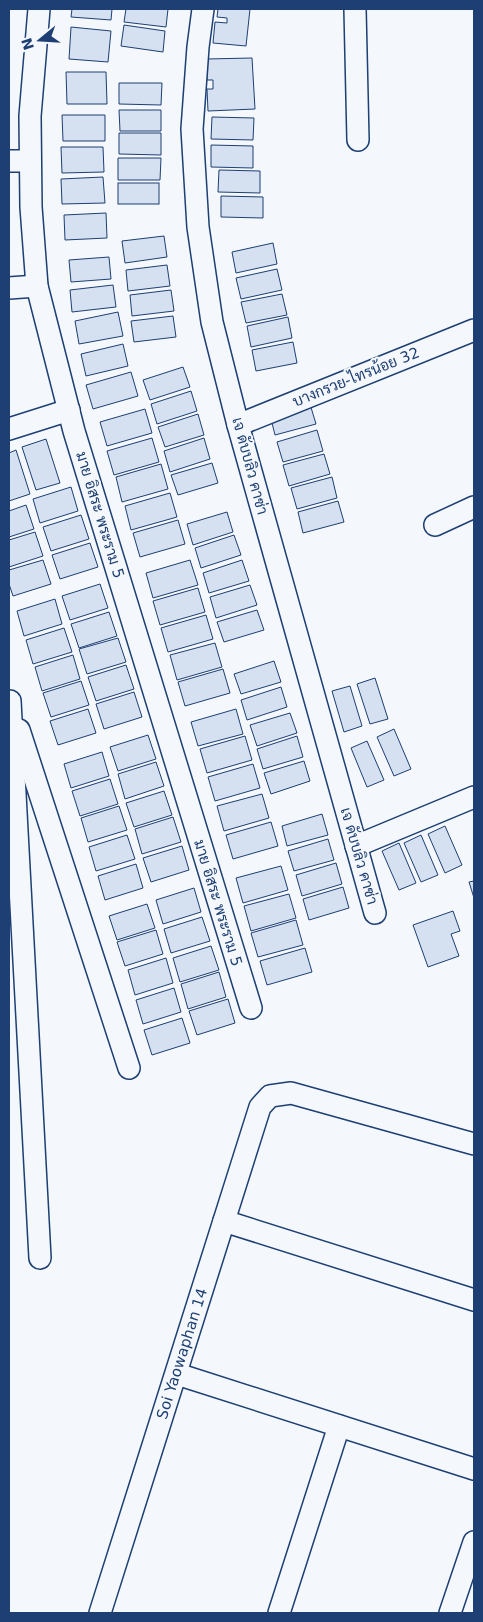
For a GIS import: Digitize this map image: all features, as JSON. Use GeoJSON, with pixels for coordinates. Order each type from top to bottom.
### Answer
{"type":"FeatureCollection","features":[{"type":"Feature","properties":{"kind":"street","name":"มาย อิสระ พระราม 5"},"geometry":{"type":"LineString","coordinates":[[39,9],[30,116],[31,207],[37,286],[74,431],[251,1008]]}},
{"type":"Feature","properties":{"kind":"street","name":"เจ ดับบลิว คาซ่า"},"geometry":{"type":"LineString","coordinates":[[203,9],[198,47],[192,129],[198,227],[212,322],[238,424],[375,912]]}},
{"type":"Feature","properties":{"kind":"street"},"geometry":{"type":"LineString","coordinates":[[355,9],[358,140]]}},
{"type":"Feature","properties":{"kind":"street"},"geometry":{"type":"LineString","coordinates":[[9,161],[30,161]]}},
{"type":"Feature","properties":{"kind":"street"},"geometry":{"type":"LineString","coordinates":[[9,288],[37,286]]}},
{"type":"Feature","properties":{"kind":"street","name":"บางกรวย-ไทรน้อย 32"},"geometry":{"type":"LineString","coordinates":[[238,424],[474,330]]}},
{"type":"Feature","properties":{"kind":"street"},"geometry":{"type":"LineString","coordinates":[[9,428],[69,410]]}},
{"type":"Feature","properties":{"kind":"street"},"geometry":{"type":"LineString","coordinates":[[435,525],[474,507]]}},
{"type":"Feature","properties":{"kind":"street"},"geometry":{"type":"LineString","coordinates":[[9,699],[129,1068]]}},
{"type":"Feature","properties":{"kind":"street"},"geometry":{"type":"LineString","coordinates":[[9,699],[40,1258]]}},
{"type":"Feature","properties":{"kind":"street"},"geometry":{"type":"LineString","coordinates":[[356,846],[474,797]]}},
{"type":"Feature","properties":{"kind":"street","name":"Soi Yaowaphan 14"},"geometry":{"type":"LineString","coordinates":[[100,1613],[260,1107],[270,1096],[291,1093],[474,1144]]}},
{"type":"Feature","properties":{"kind":"street"},"geometry":{"type":"LineString","coordinates":[[224,1221],[474,1300]]}},
{"type":"Feature","properties":{"kind":"street"},"geometry":{"type":"LineString","coordinates":[[177,1374],[474,1469]]}},
{"type":"Feature","properties":{"kind":"street"},"geometry":{"type":"LineString","coordinates":[[279,1613],[339,1426]]}},
{"type":"Feature","properties":{"kind":"street"},"geometry":{"type":"LineString","coordinates":[[450,1613],[474,1542]]}},
{"type":"Feature","properties":{"kind":"building"},"geometry":{"type":"Polygon","coordinates":[[[72,9],[112,9],[111,20],[71,17],[72,9]]]}},
{"type":"Feature","properties":{"kind":"building"},"geometry":{"type":"Polygon","coordinates":[[[126,9],[168,9],[166,27],[124,22],[126,9]]]}},
{"type":"Feature","properties":{"kind":"building"},"geometry":{"type":"Polygon","coordinates":[[[218,9],[250,9],[246,46],[213,43],[215,22],[227,23],[227,18],[217,17],[218,9]]]}},
{"type":"Feature","properties":{"kind":"building"},"geometry":{"type":"Polygon","coordinates":[[[124,25],[165,31],[163,52],[121,46],[124,25]]]}},
{"type":"Feature","properties":{"kind":"building"},"geometry":{"type":"Polygon","coordinates":[[[71,27],[111,31],[108,62],[69,59],[71,27]]]}},
{"type":"Feature","properties":{"kind":"building"},"geometry":{"type":"Polygon","coordinates":[[[252,58],[255,109],[208,111],[207,89],[213,89],[213,80],[207,80],[206,59],[252,58]]]}},
{"type":"Feature","properties":{"kind":"building"},"geometry":{"type":"Polygon","coordinates":[[[66,72],[106,72],[107,104],[67,104],[66,72]]]}},
{"type":"Feature","properties":{"kind":"building"},"geometry":{"type":"Polygon","coordinates":[[[119,83],[162,83],[161,105],[119,104],[119,83]]]}},
{"type":"Feature","properties":{"kind":"building"},"geometry":{"type":"Polygon","coordinates":[[[119,110],[161,110],[161,131],[120,131],[119,110]]]}},
{"type":"Feature","properties":{"kind":"building"},"geometry":{"type":"Polygon","coordinates":[[[62,115],[105,115],[105,141],[63,141],[62,115]]]}},
{"type":"Feature","properties":{"kind":"building"},"geometry":{"type":"Polygon","coordinates":[[[212,117],[254,118],[253,140],[211,139],[212,117]]]}},
{"type":"Feature","properties":{"kind":"building"},"geometry":{"type":"Polygon","coordinates":[[[119,133],[161,133],[161,155],[119,154],[119,133]]]}},
{"type":"Feature","properties":{"kind":"building"},"geometry":{"type":"Polygon","coordinates":[[[211,145],[253,146],[253,168],[211,167],[211,145]]]}},
{"type":"Feature","properties":{"kind":"building"},"geometry":{"type":"Polygon","coordinates":[[[61,147],[103,147],[104,172],[62,173],[61,147]]]}},
{"type":"Feature","properties":{"kind":"building"},"geometry":{"type":"Polygon","coordinates":[[[118,158],[161,158],[160,180],[118,180],[118,158]]]}},
{"type":"Feature","properties":{"kind":"building"},"geometry":{"type":"Polygon","coordinates":[[[219,170],[260,171],[260,193],[218,192],[219,170]]]}},
{"type":"Feature","properties":{"kind":"building"},"geometry":{"type":"Polygon","coordinates":[[[103,177],[105,203],[62,204],[61,179],[103,177]]]}},
{"type":"Feature","properties":{"kind":"building"},"geometry":{"type":"Polygon","coordinates":[[[118,183],[159,183],[159,204],[118,204],[118,183]]]}},
{"type":"Feature","properties":{"kind":"building"},"geometry":{"type":"Polygon","coordinates":[[[221,196],[263,197],[263,218],[221,217],[221,196]]]}},
{"type":"Feature","properties":{"kind":"building"},"geometry":{"type":"Polygon","coordinates":[[[106,213],[107,238],[65,240],[64,215],[106,213]]]}},
{"type":"Feature","properties":{"kind":"building"},"geometry":{"type":"Polygon","coordinates":[[[164,236],[167,257],[125,263],[122,241],[164,236]]]}},
{"type":"Feature","properties":{"kind":"building"},"geometry":{"type":"Polygon","coordinates":[[[273,243],[277,264],[236,273],[232,252],[273,243]]]}},
{"type":"Feature","properties":{"kind":"building"},"geometry":{"type":"Polygon","coordinates":[[[109,257],[111,279],[71,282],[69,260],[109,257]]]}},
{"type":"Feature","properties":{"kind":"building"},"geometry":{"type":"Polygon","coordinates":[[[167,265],[170,286],[128,291],[126,270],[167,265]]]}},
{"type":"Feature","properties":{"kind":"building"},"geometry":{"type":"Polygon","coordinates":[[[277,269],[282,290],[241,299],[236,278],[277,269]]]}},
{"type":"Feature","properties":{"kind":"building"},"geometry":{"type":"Polygon","coordinates":[[[113,285],[116,307],[72,312],[70,290],[113,285]]]}},
{"type":"Feature","properties":{"kind":"building"},"geometry":{"type":"Polygon","coordinates":[[[171,290],[174,311],[132,316],[130,295],[171,290]]]}},
{"type":"Feature","properties":{"kind":"building"},"geometry":{"type":"Polygon","coordinates":[[[282,294],[287,315],[246,323],[241,302],[282,294]]]}},
{"type":"Feature","properties":{"kind":"building"},"geometry":{"type":"Polygon","coordinates":[[[118,312],[123,336],[79,344],[75,321],[118,312]]]}},
{"type":"Feature","properties":{"kind":"building"},"geometry":{"type":"Polygon","coordinates":[[[173,316],[176,337],[134,342],[131,321],[173,316]]]}},
{"type":"Feature","properties":{"kind":"building"},"geometry":{"type":"Polygon","coordinates":[[[288,317],[292,338],[251,347],[247,326],[288,317]]]}},
{"type":"Feature","properties":{"kind":"building"},"geometry":{"type":"Polygon","coordinates":[[[293,342],[297,363],[256,371],[252,350],[293,342]]]}},
{"type":"Feature","properties":{"kind":"building"},"geometry":{"type":"Polygon","coordinates":[[[123,344],[128,366],[86,376],[81,354],[123,344]]]}},
{"type":"Feature","properties":{"kind":"building"},"geometry":{"type":"Polygon","coordinates":[[[183,367],[190,387],[150,400],[143,380],[183,367]]]}},
{"type":"Feature","properties":{"kind":"building"},"geometry":{"type":"Polygon","coordinates":[[[131,372],[138,396],[93,409],[86,385],[131,372]]]}},
{"type":"Feature","properties":{"kind":"building"},"geometry":{"type":"Polygon","coordinates":[[[191,391],[197,411],[157,424],[151,404],[191,391]]]}},
{"type":"Feature","properties":{"kind":"building"},"geometry":{"type":"Polygon","coordinates":[[[310,404],[316,424],[275,435],[270,415],[310,404]]]}},
{"type":"Feature","properties":{"kind":"building"},"geometry":{"type":"Polygon","coordinates":[[[145,409],[152,433],[107,446],[100,422],[145,409]]]}},
{"type":"Feature","properties":{"kind":"building"},"geometry":{"type":"Polygon","coordinates":[[[198,414],[204,435],[165,447],[158,427],[198,414]]]}},
{"type":"Feature","properties":{"kind":"building"},"geometry":{"type":"Polygon","coordinates":[[[317,430],[323,451],[283,462],[277,442],[317,430]]]}},
{"type":"Feature","properties":{"kind":"building"},"geometry":{"type":"Polygon","coordinates":[[[152,438],[159,462],[114,475],[107,451],[152,438]]]}},
{"type":"Feature","properties":{"kind":"building"},"geometry":{"type":"Polygon","coordinates":[[[204,438],[210,459],[170,472],[164,451],[204,438]]]}},
{"type":"Feature","properties":{"kind":"building"},"geometry":{"type":"Polygon","coordinates":[[[46,439],[60,483],[36,490],[22,447],[46,439]]]}},
{"type":"Feature","properties":{"kind":"building"},"geometry":{"type":"Polygon","coordinates":[[[16,450],[30,494],[9,501],[9,453],[16,450]]]}},
{"type":"Feature","properties":{"kind":"building"},"geometry":{"type":"Polygon","coordinates":[[[324,454],[330,474],[289,486],[283,465],[324,454]]]}},
{"type":"Feature","properties":{"kind":"building"},"geometry":{"type":"Polygon","coordinates":[[[212,463],[218,483],[178,495],[171,475],[212,463]]]}},
{"type":"Feature","properties":{"kind":"building"},"geometry":{"type":"Polygon","coordinates":[[[161,464],[168,489],[122,502],[116,477],[161,464]]]}},
{"type":"Feature","properties":{"kind":"building"},"geometry":{"type":"Polygon","coordinates":[[[332,477],[337,498],[297,509],[291,488],[332,477]]]}},
{"type":"Feature","properties":{"kind":"building"},"geometry":{"type":"Polygon","coordinates":[[[71,487],[78,511],[40,523],[33,499],[71,487]]]}},
{"type":"Feature","properties":{"kind":"building"},"geometry":{"type":"Polygon","coordinates":[[[170,493],[177,517],[131,530],[125,506],[170,493]]]}},
{"type":"Feature","properties":{"kind":"building"},"geometry":{"type":"Polygon","coordinates":[[[338,501],[344,522],[303,533],[298,512],[338,501]]]}},
{"type":"Feature","properties":{"kind":"building"},"geometry":{"type":"Polygon","coordinates":[[[26,505],[34,529],[9,537],[9,511],[26,505]]]}},
{"type":"Feature","properties":{"kind":"building"},"geometry":{"type":"Polygon","coordinates":[[[227,512],[233,532],[193,545],[187,524],[227,512]]]}},
{"type":"Feature","properties":{"kind":"building"},"geometry":{"type":"Polygon","coordinates":[[[81,515],[89,539],[51,551],[43,527],[81,515]]]}},
{"type":"Feature","properties":{"kind":"building"},"geometry":{"type":"Polygon","coordinates":[[[178,520],[185,544],[140,557],[133,533],[178,520]]]}},
{"type":"Feature","properties":{"kind":"building"},"geometry":{"type":"Polygon","coordinates":[[[35,532],[43,556],[9,567],[9,540],[35,532]]]}},
{"type":"Feature","properties":{"kind":"building"},"geometry":{"type":"Polygon","coordinates":[[[234,535],[241,555],[201,568],[195,548],[234,535]]]}},
{"type":"Feature","properties":{"kind":"building"},"geometry":{"type":"Polygon","coordinates":[[[90,543],[98,567],[60,579],[52,555],[90,543]]]}},
{"type":"Feature","properties":{"kind":"building"},"geometry":{"type":"Polygon","coordinates":[[[43,560],[51,584],[13,596],[9,584],[9,570],[43,560]]]}},
{"type":"Feature","properties":{"kind":"building"},"geometry":{"type":"Polygon","coordinates":[[[190,560],[198,585],[153,598],[146,573],[190,560]]]}},
{"type":"Feature","properties":{"kind":"building"},"geometry":{"type":"Polygon","coordinates":[[[242,560],[249,581],[209,593],[203,573],[242,560]]]}},
{"type":"Feature","properties":{"kind":"building"},"geometry":{"type":"Polygon","coordinates":[[[100,584],[108,608],[70,620],[62,596],[100,584]]]}},
{"type":"Feature","properties":{"kind":"building"},"geometry":{"type":"Polygon","coordinates":[[[250,585],[257,605],[216,618],[210,597],[250,585]]]}},
{"type":"Feature","properties":{"kind":"building"},"geometry":{"type":"Polygon","coordinates":[[[198,588],[205,612],[160,625],[153,601],[198,588]]]}},
{"type":"Feature","properties":{"kind":"building"},"geometry":{"type":"Polygon","coordinates":[[[55,599],[62,624],[24,636],[17,611],[55,599]]]}},
{"type":"Feature","properties":{"kind":"building"},"geometry":{"type":"Polygon","coordinates":[[[257,610],[264,630],[224,642],[217,622],[257,610]]]}},
{"type":"Feature","properties":{"kind":"building"},"geometry":{"type":"Polygon","coordinates":[[[109,612],[117,636],[79,648],[71,624],[109,612]]]}},
{"type":"Feature","properties":{"kind":"building"},"geometry":{"type":"Polygon","coordinates":[[[206,615],[213,639],[168,652],[161,628],[206,615]]]}},
{"type":"Feature","properties":{"kind":"building"},"geometry":{"type":"Polygon","coordinates":[[[64,628],[72,652],[33,664],[26,640],[64,628]]]}},
{"type":"Feature","properties":{"kind":"building"},"geometry":{"type":"Polygon","coordinates":[[[118,638],[126,662],[87,674],[79,649],[118,638]]]}},
{"type":"Feature","properties":{"kind":"building"},"geometry":{"type":"Polygon","coordinates":[[[215,643],[222,667],[177,680],[170,655],[215,643]]]}},
{"type":"Feature","properties":{"kind":"building"},"geometry":{"type":"Polygon","coordinates":[[[73,655],[80,679],[42,691],[35,667],[73,655]]]}},
{"type":"Feature","properties":{"kind":"building"},"geometry":{"type":"Polygon","coordinates":[[[274,661],[281,682],[241,694],[234,674],[274,661]]]}},
{"type":"Feature","properties":{"kind":"building"},"geometry":{"type":"Polygon","coordinates":[[[126,665],[134,689],[96,701],[88,677],[126,665]]]}},
{"type":"Feature","properties":{"kind":"building"},"geometry":{"type":"Polygon","coordinates":[[[223,669],[230,693],[185,706],[178,682],[223,669]]]}},
{"type":"Feature","properties":{"kind":"building"},"geometry":{"type":"Polygon","coordinates":[[[375,678],[388,719],[370,724],[357,684],[375,678]]]}},
{"type":"Feature","properties":{"kind":"building"},"geometry":{"type":"Polygon","coordinates":[[[81,681],[89,705],[51,717],[43,693],[81,681]]]}},
{"type":"Feature","properties":{"kind":"building"},"geometry":{"type":"Polygon","coordinates":[[[350,686],[362,726],[344,732],[332,691],[350,686]]]}},
{"type":"Feature","properties":{"kind":"building"},"geometry":{"type":"Polygon","coordinates":[[[281,687],[287,707],[247,720],[241,700],[281,687]]]}},
{"type":"Feature","properties":{"kind":"building"},"geometry":{"type":"Polygon","coordinates":[[[134,692],[142,717],[104,729],[96,704],[134,692]]]}},
{"type":"Feature","properties":{"kind":"building"},"geometry":{"type":"Polygon","coordinates":[[[88,709],[96,733],[58,745],[50,721],[88,709]]]}},
{"type":"Feature","properties":{"kind":"building"},"geometry":{"type":"Polygon","coordinates":[[[236,709],[243,734],[198,746],[191,722],[236,709]]]}},
{"type":"Feature","properties":{"kind":"building"},"geometry":{"type":"Polygon","coordinates":[[[290,713],[297,733],[257,746],[250,725],[290,713]]]}},
{"type":"Feature","properties":{"kind":"building"},"geometry":{"type":"Polygon","coordinates":[[[394,729],[411,769],[394,776],[377,737],[394,729]]]}},
{"type":"Feature","properties":{"kind":"building"},"geometry":{"type":"Polygon","coordinates":[[[148,735],[156,759],[118,771],[110,747],[148,735]]]}},
{"type":"Feature","properties":{"kind":"building"},"geometry":{"type":"Polygon","coordinates":[[[245,736],[252,760],[207,773],[200,749],[245,736]]]}},
{"type":"Feature","properties":{"kind":"building"},"geometry":{"type":"Polygon","coordinates":[[[297,736],[303,757],[263,769],[257,749],[297,736]]]}},
{"type":"Feature","properties":{"kind":"building"},"geometry":{"type":"Polygon","coordinates":[[[367,741],[384,780],[367,787],[351,748],[367,741]]]}},
{"type":"Feature","properties":{"kind":"building"},"geometry":{"type":"Polygon","coordinates":[[[102,752],[109,776],[71,788],[64,764],[102,752]]]}},
{"type":"Feature","properties":{"kind":"building"},"geometry":{"type":"Polygon","coordinates":[[[304,761],[310,781],[271,794],[264,773],[304,761]]]}},
{"type":"Feature","properties":{"kind":"building"},"geometry":{"type":"Polygon","coordinates":[[[156,762],[164,786],[125,799],[118,774],[156,762]]]}},
{"type":"Feature","properties":{"kind":"building"},"geometry":{"type":"Polygon","coordinates":[[[253,764],[260,788],[215,801],[208,777],[253,764]]]}},
{"type":"Feature","properties":{"kind":"building"},"geometry":{"type":"Polygon","coordinates":[[[110,779],[118,804],[80,816],[72,791],[110,779]]]}},
{"type":"Feature","properties":{"kind":"building"},"geometry":{"type":"Polygon","coordinates":[[[164,791],[172,815],[134,827],[126,803],[164,791]]]}},
{"type":"Feature","properties":{"kind":"building"},"geometry":{"type":"Polygon","coordinates":[[[262,794],[269,818],[224,831],[217,806],[262,794]]]}},
{"type":"Feature","properties":{"kind":"building"},"geometry":{"type":"Polygon","coordinates":[[[119,806],[127,830],[88,842],[81,818],[119,806]]]}},
{"type":"Feature","properties":{"kind":"building"},"geometry":{"type":"Polygon","coordinates":[[[322,814],[328,835],[287,846],[282,826],[322,814]]]}},
{"type":"Feature","properties":{"kind":"building"},"geometry":{"type":"Polygon","coordinates":[[[173,817],[181,842],[142,854],[135,829],[173,817]]]}},
{"type":"Feature","properties":{"kind":"building"},"geometry":{"type":"Polygon","coordinates":[[[271,822],[278,846],[233,859],[226,835],[271,822]]]}},
{"type":"Feature","properties":{"kind":"building"},"geometry":{"type":"Polygon","coordinates":[[[445,826],[462,865],[445,873],[428,834],[445,826]]]}},
{"type":"Feature","properties":{"kind":"building"},"geometry":{"type":"Polygon","coordinates":[[[127,835],[135,859],[96,871],[89,847],[127,835]]]}},
{"type":"Feature","properties":{"kind":"building"},"geometry":{"type":"Polygon","coordinates":[[[421,835],[438,875],[421,882],[404,843],[421,835]]]}},
{"type":"Feature","properties":{"kind":"building"},"geometry":{"type":"Polygon","coordinates":[[[328,839],[334,860],[294,871],[288,851],[328,839]]]}},
{"type":"Feature","properties":{"kind":"building"},"geometry":{"type":"Polygon","coordinates":[[[399,843],[416,883],[399,890],[382,851],[399,843]]]}},
{"type":"Feature","properties":{"kind":"building"},"geometry":{"type":"Polygon","coordinates":[[[182,846],[189,870],[151,882],[143,858],[182,846]]]}},
{"type":"Feature","properties":{"kind":"building"},"geometry":{"type":"Polygon","coordinates":[[[336,863],[342,884],[302,896],[296,875],[336,863]]]}},
{"type":"Feature","properties":{"kind":"building"},"geometry":{"type":"Polygon","coordinates":[[[136,864],[143,888],[105,900],[98,876],[136,864]]]}},
{"type":"Feature","properties":{"kind":"building"},"geometry":{"type":"Polygon","coordinates":[[[281,866],[288,890],[243,903],[236,878],[281,866]]]}},
{"type":"Feature","properties":{"kind":"building"},"geometry":{"type":"Polygon","coordinates":[[[474,881],[474,898],[469,882],[474,881]]]}},
{"type":"Feature","properties":{"kind":"building"},"geometry":{"type":"Polygon","coordinates":[[[343,887],[349,908],[309,920],[303,899],[343,887]]]}},
{"type":"Feature","properties":{"kind":"building"},"geometry":{"type":"Polygon","coordinates":[[[194,888],[201,912],[163,924],[156,900],[194,888]]]}},
{"type":"Feature","properties":{"kind":"building"},"geometry":{"type":"Polygon","coordinates":[[[289,894],[296,918],[251,931],[244,906],[289,894]]]}},
{"type":"Feature","properties":{"kind":"building"},"geometry":{"type":"Polygon","coordinates":[[[147,904],[155,928],[117,940],[109,916],[147,904]]]}},
{"type":"Feature","properties":{"kind":"building"},"geometry":{"type":"Polygon","coordinates":[[[453,911],[460,931],[451,934],[459,956],[428,967],[413,925],[453,911]]]}},
{"type":"Feature","properties":{"kind":"building"},"geometry":{"type":"Polygon","coordinates":[[[202,917],[210,941],[171,953],[164,929],[202,917]]]}},
{"type":"Feature","properties":{"kind":"building"},"geometry":{"type":"Polygon","coordinates":[[[296,920],[303,945],[258,957],[251,933],[296,920]]]}},
{"type":"Feature","properties":{"kind":"building"},"geometry":{"type":"Polygon","coordinates":[[[156,930],[163,954],[125,966],[117,942],[156,930]]]}},
{"type":"Feature","properties":{"kind":"building"},"geometry":{"type":"Polygon","coordinates":[[[211,946],[219,970],[180,982],[173,958],[211,946]]]}},
{"type":"Feature","properties":{"kind":"building"},"geometry":{"type":"Polygon","coordinates":[[[305,948],[312,972],[267,985],[260,961],[305,948]]]}},
{"type":"Feature","properties":{"kind":"building"},"geometry":{"type":"Polygon","coordinates":[[[166,958],[173,983],[135,995],[128,970],[166,958]]]}},
{"type":"Feature","properties":{"kind":"building"},"geometry":{"type":"Polygon","coordinates":[[[219,972],[226,997],[188,1009],[181,984],[219,972]]]}},
{"type":"Feature","properties":{"kind":"building"},"geometry":{"type":"Polygon","coordinates":[[[174,988],[181,1012],[143,1024],[136,1000],[174,988]]]}},
{"type":"Feature","properties":{"kind":"building"},"geometry":{"type":"Polygon","coordinates":[[[228,999],[235,1023],[197,1035],[189,1011],[228,999]]]}},
{"type":"Feature","properties":{"kind":"building"},"geometry":{"type":"Polygon","coordinates":[[[182,1018],[190,1043],[152,1055],[144,1030],[182,1018]]]}}]}
